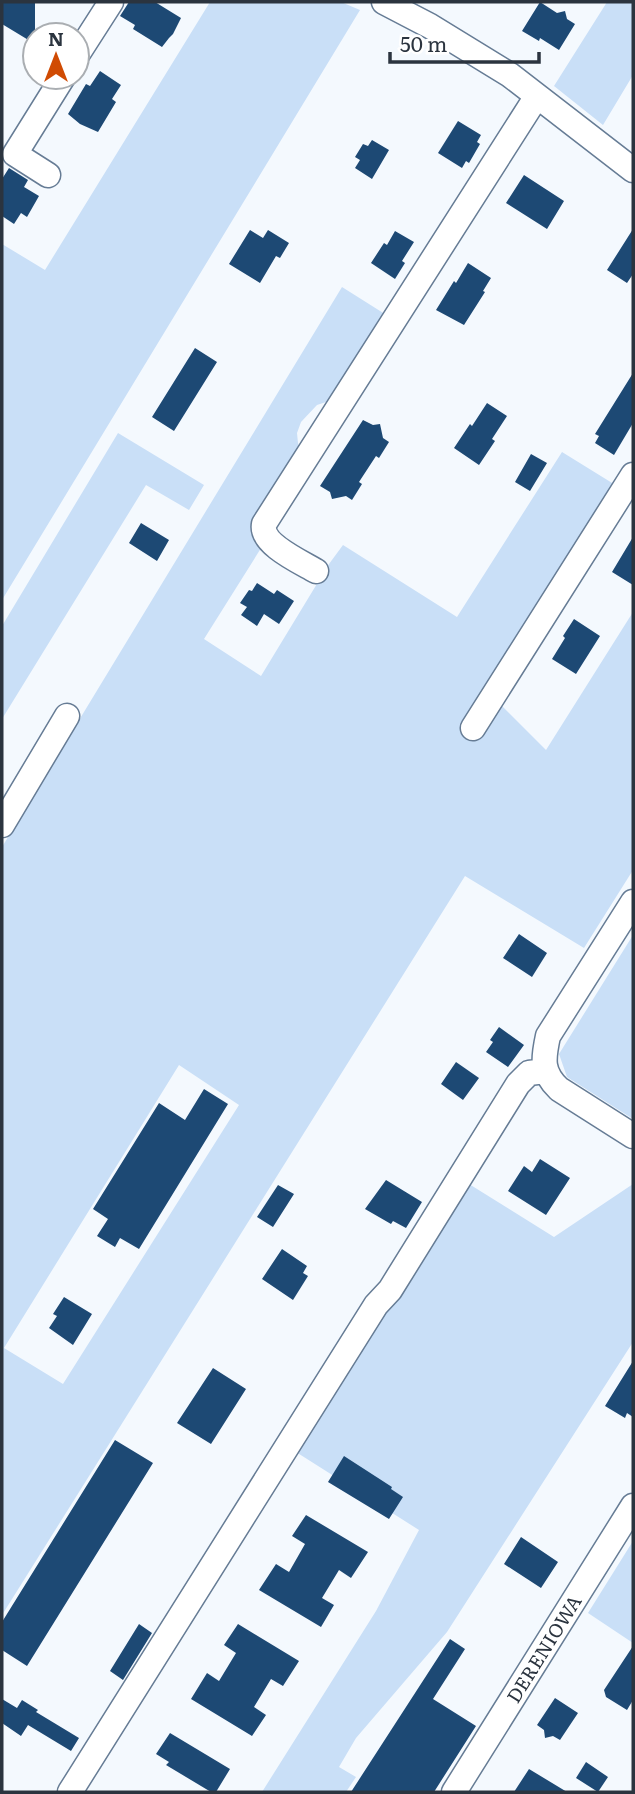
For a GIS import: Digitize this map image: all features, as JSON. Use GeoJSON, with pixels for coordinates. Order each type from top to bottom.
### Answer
{"type":"FeatureCollection","features":[{"type":"Feature","properties":{"kind":"street"},"geometry":{"type":"LineString","coordinates":[[91,33],[111,2]]}},
{"type":"Feature","properties":{"kind":"street"},"geometry":{"type":"LineString","coordinates":[[384,2],[430,26],[510,75],[633,170]]}},
{"type":"Feature","properties":{"kind":"street"},"geometry":{"type":"LineString","coordinates":[[48,175],[15,154],[54,91]]}},
{"type":"Feature","properties":{"kind":"street"},"geometry":{"type":"LineString","coordinates":[[316,571],[270,542],[264,533],[264,524],[537,96]]}},
{"type":"Feature","properties":{"kind":"street"},"geometry":{"type":"LineString","coordinates":[[473,728],[633,475]]}},
{"type":"Feature","properties":{"kind":"street"},"geometry":{"type":"LineString","coordinates":[[2,825],[67,716]]}},
{"type":"Feature","properties":{"kind":"street"},"geometry":{"type":"LineString","coordinates":[[633,902],[548,1036],[545,1051],[545,1071],[559,1089],[633,1136]]}},
{"type":"Feature","properties":{"kind":"street"},"geometry":{"type":"LineString","coordinates":[[70,1792],[518,1084],[529,1073],[545,1071]]}},
{"type":"Feature","properties":{"kind":"street","name":"DERENIOWA"},"geometry":{"type":"LineString","coordinates":[[454,1792],[633,1506]]}},
{"type":"Feature","properties":{"kind":"shaded area"},"geometry":{"type":"Polygon","coordinates":[[[210,2],[341,2],[360,10],[2,600],[2,244],[45,270],[210,2]]]}},
{"type":"Feature","properties":{"kind":"shaded area"},"geometry":{"type":"Polygon","coordinates":[[[607,2],[633,2],[633,75],[603,125],[554,86],[607,2]]]}},
{"type":"Feature","properties":{"kind":"shaded area"},"geometry":{"type":"Polygon","coordinates":[[[342,287],[388,316],[335,399],[317,405],[301,422],[297,433],[301,453],[263,545],[204,639],[261,676],[343,545],[457,617],[562,452],[617,486],[461,732],[476,740],[500,704],[546,750],[633,612],[633,870],[584,948],[465,876],[2,1615],[2,847],[342,287]],[[179,1065],[4,1348],[63,1384],[239,1105],[179,1065]]]}},
{"type":"Feature","properties":{"kind":"shaded area"},"geometry":{"type":"Polygon","coordinates":[[[118,433],[204,485],[189,510],[146,485],[2,719],[2,626],[118,433]]]}},
{"type":"Feature","properties":{"kind":"shaded area"},"geometry":{"type":"Polygon","coordinates":[[[633,935],[633,1119],[567,1077],[559,1054],[633,935]]]}},
{"type":"Feature","properties":{"kind":"shaded area"},"geometry":{"type":"Polygon","coordinates":[[[469,1184],[554,1237],[633,1184],[633,1342],[447,1632],[356,1738],[339,1767],[356,1777],[346,1792],[262,1792],[376,1611],[419,1530],[296,1452],[469,1184]]]}},
{"type":"Feature","properties":{"kind":"shaded area"},"geometry":{"type":"Polygon","coordinates":[[[633,1541],[633,1643],[588,1613],[633,1541]]]}},
{"type":"Feature","properties":{"kind":"building"},"geometry":{"type":"Polygon","coordinates":[[[2,2],[35,2],[35,21],[21,21],[21,36],[2,24],[2,2]]]}},
{"type":"Feature","properties":{"kind":"building"},"geometry":{"type":"Polygon","coordinates":[[[129,2],[155,2],[181,18],[162,47],[133,29],[135,25],[120,16],[129,2]]]}},
{"type":"Feature","properties":{"kind":"building"},"geometry":{"type":"Polygon","coordinates":[[[540,2],[557,13],[565,11],[567,19],[575,24],[559,50],[522,31],[540,2]]]}},
{"type":"Feature","properties":{"kind":"building"},"geometry":{"type":"Polygon","coordinates":[[[100,71],[121,85],[112,99],[116,102],[98,132],[80,124],[68,114],[82,91],[91,91],[91,84],[100,71]]]}},
{"type":"Feature","properties":{"kind":"building"},"geometry":{"type":"Polygon","coordinates":[[[458,121],[481,135],[477,142],[480,144],[469,163],[466,161],[462,168],[438,153],[458,121]]]}},
{"type":"Feature","properties":{"kind":"building"},"geometry":{"type":"Polygon","coordinates":[[[372,140],[389,150],[372,179],[355,168],[360,160],[355,157],[363,144],[368,146],[372,140]]]}},
{"type":"Feature","properties":{"kind":"building"},"geometry":{"type":"Polygon","coordinates":[[[9,168],[28,180],[24,187],[39,196],[27,217],[21,213],[14,224],[2,216],[2,179],[9,168]]]}},
{"type":"Feature","properties":{"kind":"building"},"geometry":{"type":"Polygon","coordinates":[[[524,175],[564,201],[547,229],[506,203],[524,175]]]}},
{"type":"Feature","properties":{"kind":"building"},"geometry":{"type":"Polygon","coordinates":[[[633,229],[633,274],[627,283],[607,270],[633,229]]]}},
{"type":"Feature","properties":{"kind":"building"},"geometry":{"type":"Polygon","coordinates":[[[250,230],[263,238],[268,230],[289,243],[280,258],[276,256],[260,283],[229,264],[250,230]]]}},
{"type":"Feature","properties":{"kind":"building"},"geometry":{"type":"Polygon","coordinates":[[[395,231],[414,242],[395,279],[371,263],[395,231]]]}},
{"type":"Feature","properties":{"kind":"building"},"geometry":{"type":"Polygon","coordinates":[[[468,263],[491,278],[464,325],[436,310],[468,263]]]}},
{"type":"Feature","properties":{"kind":"building"},"geometry":{"type":"Polygon","coordinates":[[[195,348],[217,362],[174,431],[152,417],[195,348]]]}},
{"type":"Feature","properties":{"kind":"building"},"geometry":{"type":"Polygon","coordinates":[[[633,373],[633,423],[614,455],[595,443],[599,436],[595,434],[633,373]]]}},
{"type":"Feature","properties":{"kind":"building"},"geometry":{"type":"Polygon","coordinates":[[[487,403],[507,416],[479,465],[454,448],[487,403]]]}},
{"type":"Feature","properties":{"kind":"building"},"geometry":{"type":"Polygon","coordinates":[[[363,420],[373,425],[380,424],[383,438],[389,442],[359,482],[362,484],[352,500],[346,496],[332,499],[330,492],[320,486],[363,420]]]}},
{"type":"Feature","properties":{"kind":"building"},"geometry":{"type":"Polygon","coordinates":[[[531,454],[547,463],[530,491],[515,482],[531,454]]]}},
{"type":"Feature","properties":{"kind":"building"},"geometry":{"type":"Polygon","coordinates":[[[141,523],[169,540],[157,561],[129,543],[141,523]]]}},
{"type":"Feature","properties":{"kind":"building"},"geometry":{"type":"Polygon","coordinates":[[[633,537],[633,585],[612,572],[633,537]]]}},
{"type":"Feature","properties":{"kind":"building"},"geometry":{"type":"Polygon","coordinates":[[[257,583],[274,594],[277,590],[294,601],[279,624],[264,614],[257,626],[241,615],[247,607],[240,603],[257,583]]]}},
{"type":"Feature","properties":{"kind":"building"},"geometry":{"type":"Polygon","coordinates":[[[574,619],[600,636],[576,674],[552,659],[574,619]]]}},
{"type":"Feature","properties":{"kind":"building"},"geometry":{"type":"Polygon","coordinates":[[[519,934],[547,953],[532,977],[503,958],[519,934]]]}},
{"type":"Feature","properties":{"kind":"building"},"geometry":{"type":"Polygon","coordinates":[[[499,1027],[524,1045],[508,1067],[486,1052],[499,1027]]]}},
{"type":"Feature","properties":{"kind":"building"},"geometry":{"type":"Polygon","coordinates":[[[456,1062],[479,1078],[463,1100],[441,1084],[456,1062]]]}},
{"type":"Feature","properties":{"kind":"building"},"geometry":{"type":"Polygon","coordinates":[[[204,1089],[228,1104],[139,1249],[120,1238],[115,1247],[97,1236],[108,1219],[93,1209],[159,1103],[185,1120],[204,1089]]]}},
{"type":"Feature","properties":{"kind":"building"},"geometry":{"type":"Polygon","coordinates":[[[540,1159],[570,1178],[546,1215],[508,1191],[524,1166],[532,1172],[540,1159]]]}},
{"type":"Feature","properties":{"kind":"building"},"geometry":{"type":"Polygon","coordinates":[[[386,1180],[422,1202],[406,1228],[393,1221],[391,1224],[365,1209],[386,1180]]]}},
{"type":"Feature","properties":{"kind":"building"},"geometry":{"type":"Polygon","coordinates":[[[278,1185],[294,1194],[273,1227],[257,1217],[278,1185]]]}},
{"type":"Feature","properties":{"kind":"building"},"geometry":{"type":"Polygon","coordinates":[[[282,1249],[307,1266],[303,1273],[308,1276],[293,1300],[262,1279],[282,1249]]]}},
{"type":"Feature","properties":{"kind":"building"},"geometry":{"type":"Polygon","coordinates":[[[64,1297],[92,1314],[73,1345],[49,1328],[57,1316],[53,1314],[64,1297]]]}},
{"type":"Feature","properties":{"kind":"building"},"geometry":{"type":"Polygon","coordinates":[[[633,1361],[633,1417],[627,1413],[625,1418],[605,1406],[633,1361]]]}},
{"type":"Feature","properties":{"kind":"building"},"geometry":{"type":"Polygon","coordinates":[[[213,1368],[246,1389],[211,1444],[177,1423],[213,1368]]]}},
{"type":"Feature","properties":{"kind":"building"},"geometry":{"type":"Polygon","coordinates":[[[115,1440],[153,1463],[27,1666],[2,1650],[2,1622],[115,1440]]]}},
{"type":"Feature","properties":{"kind":"building"},"geometry":{"type":"Polygon","coordinates":[[[344,1456],[403,1497],[389,1519],[328,1482],[344,1456]]]}},
{"type":"Feature","properties":{"kind":"building"},"geometry":{"type":"Polygon","coordinates":[[[306,1515],[368,1552],[351,1578],[339,1570],[322,1598],[334,1605],[321,1627],[259,1590],[276,1564],[289,1572],[305,1544],[292,1536],[306,1515]]]}},
{"type":"Feature","properties":{"kind":"building"},"geometry":{"type":"Polygon","coordinates":[[[521,1537],[558,1562],[541,1588],[504,1564],[521,1537]]]}},
{"type":"Feature","properties":{"kind":"building"},"geometry":{"type":"Polygon","coordinates":[[[139,1624],[152,1633],[123,1680],[110,1671],[139,1624]]]}},
{"type":"Feature","properties":{"kind":"building"},"geometry":{"type":"Polygon","coordinates":[[[238,1624],[299,1661],[283,1686],[271,1679],[254,1707],[266,1715],[252,1736],[191,1699],[207,1673],[219,1681],[236,1653],[224,1645],[238,1624]]]}},
{"type":"Feature","properties":{"kind":"building"},"geometry":{"type":"Polygon","coordinates":[[[450,1639],[465,1649],[433,1699],[476,1726],[434,1792],[351,1792],[450,1639]]]}},
{"type":"Feature","properties":{"kind":"building"},"geometry":{"type":"Polygon","coordinates":[[[633,1646],[633,1700],[627,1710],[606,1697],[604,1690],[633,1646]]]}},
{"type":"Feature","properties":{"kind":"building"},"geometry":{"type":"Polygon","coordinates":[[[555,1698],[578,1713],[560,1740],[553,1736],[545,1738],[544,1730],[537,1725],[555,1698]]]}},
{"type":"Feature","properties":{"kind":"building"},"geometry":{"type":"Polygon","coordinates":[[[2,1699],[17,1708],[22,1700],[38,1710],[36,1712],[79,1738],[71,1751],[28,1725],[21,1736],[2,1723],[2,1699]]]}},
{"type":"Feature","properties":{"kind":"building"},"geometry":{"type":"Polygon","coordinates":[[[170,1733],[230,1769],[216,1792],[211,1792],[166,1765],[169,1762],[156,1754],[170,1733]]]}},
{"type":"Feature","properties":{"kind":"building"},"geometry":{"type":"Polygon","coordinates":[[[586,1762],[608,1777],[598,1792],[576,1778],[586,1762]]]}},
{"type":"Feature","properties":{"kind":"building"},"geometry":{"type":"Polygon","coordinates":[[[529,1769],[567,1792],[514,1792],[529,1769]]]}}]}
